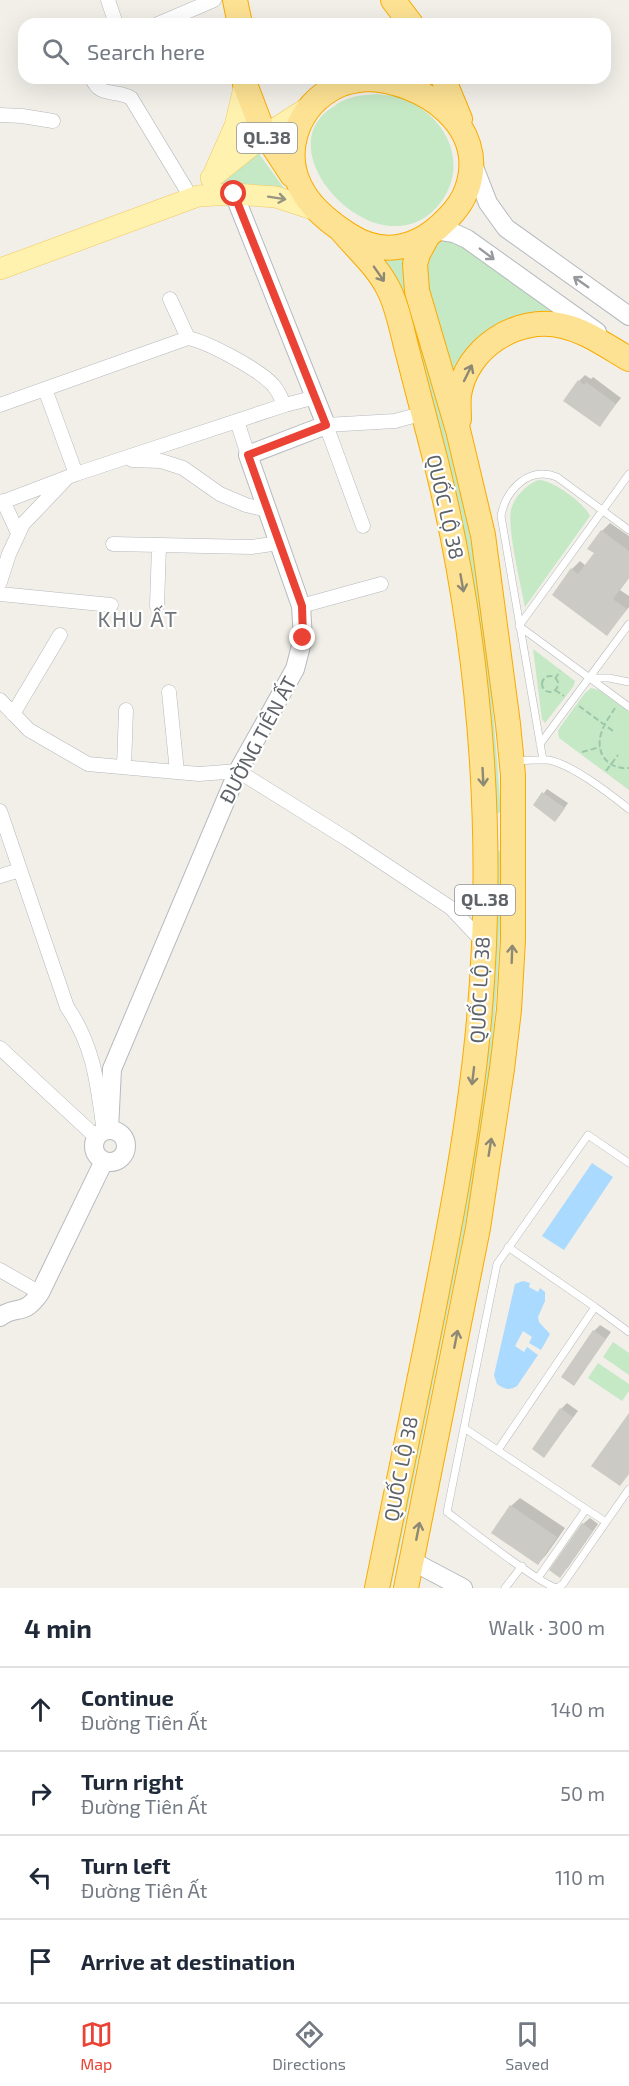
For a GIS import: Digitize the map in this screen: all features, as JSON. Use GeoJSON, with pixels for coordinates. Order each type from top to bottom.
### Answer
{"type":"FeatureCollection","features":[{"type":"Feature","properties":{"kind":"highway"},"geometry":{"type":"LineString","coordinates":[[235,0],[239,18]]}},
{"type":"Feature","properties":{"kind":"highway"},"geometry":{"type":"LineString","coordinates":[[393,0],[406,18]]}},
{"type":"Feature","properties":{"kind":"highway","name":"QL.38"},"geometry":{"type":"LineString","coordinates":[[245,84],[265,135],[300,186]]}},
{"type":"Feature","properties":{"kind":"highway"},"geometry":{"type":"LineString","coordinates":[[342,84],[315,103],[299,126],[292,145],[293,165],[300,186],[316,210],[360,242],[380,247],[404,246],[431,234],[455,210],[463,198],[469,182],[468,149],[457,110],[446,84]]}},
{"type":"Feature","properties":{"kind":"highway"},"geometry":{"type":"LineString","coordinates":[[399,84],[416,90],[441,105],[456,121],[468,149]]}},
{"type":"Feature","properties":{"kind":"highway","name":"QUỐC LỘ 38"},"geometry":{"type":"LineString","coordinates":[[341,230],[372,266],[390,292],[424,413],[464,594],[483,766],[483,942],[477,1047],[456,1189],[377,1588]]}},
{"type":"Feature","properties":{"kind":"highway","name":"QUỐC LỘ 38"},"geometry":{"type":"LineString","coordinates":[[406,1588],[478,1228],[502,1069],[512,978],[513,761],[483,535],[458,430],[417,291],[415,264],[418,254],[431,234]]}},
{"type":"Feature","properties":{"kind":"highway"},"geometry":{"type":"LineString","coordinates":[[458,430],[459,395],[470,367],[482,351],[511,329],[534,323],[562,326],[581,332],[629,359]]}},
{"type":"Feature","properties":{"kind":"highway"},"geometry":{"type":"LineString","coordinates":[[484,833],[513,833]]}},
{"type":"Feature","properties":{"kind":"main road"},"geometry":{"type":"LineString","coordinates":[[211,178],[235,126],[243,84]]}},
{"type":"Feature","properties":{"kind":"main road"},"geometry":{"type":"LineString","coordinates":[[194,198],[211,178],[265,135],[315,103]]}},
{"type":"Feature","properties":{"kind":"main road"},"geometry":{"type":"LineString","coordinates":[[0,268],[194,198],[234,194],[276,197],[316,210]]}},
{"type":"Feature","properties":{"kind":"street"},"geometry":{"type":"LineString","coordinates":[[108,0],[114,18]]}},
{"type":"Feature","properties":{"kind":"street"},"geometry":{"type":"LineString","coordinates":[[172,18],[214,0]]}},
{"type":"Feature","properties":{"kind":"street"},"geometry":{"type":"LineString","coordinates":[[95,84],[98,89],[105,93],[124,94],[131,98],[186,189],[194,198]]}},
{"type":"Feature","properties":{"kind":"street"},"geometry":{"type":"LineString","coordinates":[[0,115],[53,121]]}},
{"type":"Feature","properties":{"kind":"street"},"geometry":{"type":"LineString","coordinates":[[468,149],[488,202],[506,228],[629,316]]}},
{"type":"Feature","properties":{"kind":"street"},"geometry":{"type":"LineString","coordinates":[[234,194],[316,397],[363,526]]}},
{"type":"Feature","properties":{"kind":"street"},"geometry":{"type":"LineString","coordinates":[[431,234],[454,233],[467,239],[629,354]]}},
{"type":"Feature","properties":{"kind":"street"},"geometry":{"type":"LineString","coordinates":[[170,299],[188,338]]}},
{"type":"Feature","properties":{"kind":"street"},"geometry":{"type":"LineString","coordinates":[[0,405],[188,338],[211,345],[255,370],[273,385],[285,405]]}},
{"type":"Feature","properties":{"kind":"street"},"geometry":{"type":"LineString","coordinates":[[45,389],[73,475]]}},
{"type":"Feature","properties":{"kind":"street"},"geometry":{"type":"LineString","coordinates":[[18,533],[2,502],[73,475],[285,405],[316,397]]}},
{"type":"Feature","properties":{"kind":"street"},"geometry":{"type":"LineString","coordinates":[[237,421],[248,455],[326,425],[395,422],[424,413]]}},
{"type":"Feature","properties":{"kind":"street","name":"ĐƯỜNG TIÊN ẤT"},"geometry":{"type":"LineString","coordinates":[[103,1132],[112,1069],[238,771],[296,669],[303,638],[302,606],[248,455]]}},
{"type":"Feature","properties":{"kind":"street"},"geometry":{"type":"LineString","coordinates":[[122,460],[161,461],[183,468],[220,494],[246,505],[267,510]]}},
{"type":"Feature","properties":{"kind":"street"},"geometry":{"type":"LineString","coordinates":[[0,582],[23,524],[73,475]]}},
{"type":"Feature","properties":{"kind":"street"},"geometry":{"type":"LineString","coordinates":[[113,544],[252,547],[279,543]]}},
{"type":"Feature","properties":{"kind":"street"},"geometry":{"type":"LineString","coordinates":[[157,606],[159,546]]}},
{"type":"Feature","properties":{"kind":"street"},"geometry":{"type":"LineString","coordinates":[[302,606],[381,584]]}},
{"type":"Feature","properties":{"kind":"street"},"geometry":{"type":"LineString","coordinates":[[0,594],[111,605]]}},
{"type":"Feature","properties":{"kind":"street"},"geometry":{"type":"LineString","coordinates":[[13,714],[60,635]]}},
{"type":"Feature","properties":{"kind":"street"},"geometry":{"type":"LineString","coordinates":[[169,692],[177,772]]}},
{"type":"Feature","properties":{"kind":"street"},"geometry":{"type":"LineString","coordinates":[[0,700],[29,730],[88,764],[199,774],[238,771],[347,838],[451,908],[483,942]]}},
{"type":"Feature","properties":{"kind":"street"},"geometry":{"type":"LineString","coordinates":[[124,767],[126,710]]}},
{"type":"Feature","properties":{"kind":"street"},"geometry":{"type":"LineString","coordinates":[[0,811],[67,1007],[80,1025],[96,1070],[103,1132],[94,1142],[95,1152],[104,1161],[118,1160],[127,1147],[120,1132],[103,1132],[0,1048]]}},
{"type":"Feature","properties":{"kind":"street"},"geometry":{"type":"LineString","coordinates":[[0,876],[20,870]]}},
{"type":"Feature","properties":{"kind":"street"},"geometry":{"type":"LineString","coordinates":[[0,1317],[5,1313],[23,1311],[33,1304],[104,1161]]}},
{"type":"Feature","properties":{"kind":"street"},"geometry":{"type":"LineString","coordinates":[[0,1270],[40,1293]]}},
{"type":"Feature","properties":{"kind":"street"},"geometry":{"type":"LineString","coordinates":[[412,1561],[462,1588]]}},
{"type":"Feature","properties":{"kind":"lane"},"geometry":{"type":"LineString","coordinates":[[543,760],[501,516],[503,506],[508,496],[526,477],[546,473],[557,477],[629,530]]}},
{"type":"Feature","properties":{"kind":"lane"},"geometry":{"type":"LineString","coordinates":[[519,626],[629,474]]}},
{"type":"Feature","properties":{"kind":"lane"},"geometry":{"type":"LineString","coordinates":[[540,744],[629,624]]}},
{"type":"Feature","properties":{"kind":"lane"},"geometry":{"type":"LineString","coordinates":[[519,626],[629,707]]}},
{"type":"Feature","properties":{"kind":"lane"},"geometry":{"type":"LineString","coordinates":[[589,678],[609,678],[629,682]]}},
{"type":"Feature","properties":{"kind":"lane"},"geometry":{"type":"LineString","coordinates":[[513,761],[555,762],[591,780],[629,809]]}},
{"type":"Feature","properties":{"kind":"lane"},"geometry":{"type":"LineString","coordinates":[[629,1163],[588,1135],[497,1264],[447,1512],[554,1588],[561,1586],[629,1489]]}},
{"type":"Feature","properties":{"kind":"lane"},"geometry":{"type":"LineString","coordinates":[[508,1247],[629,1332]]}},
{"type":"Feature","properties":{"kind":"lane"},"geometry":{"type":"LineString","coordinates":[[498,1450],[595,1307]]}},
{"type":"Feature","properties":{"kind":"lane"},"geometry":{"type":"LineString","coordinates":[[464,1428],[606,1522]]}},
{"type":"Feature","properties":{"kind":"lane"},"geometry":{"type":"LineString","coordinates":[[538,1578],[586,1509]]}},
{"type":"Feature","properties":{"kind":"lane"},"geometry":{"type":"LineString","coordinates":[[505,1588],[522,1566]]}},
{"type":"Feature","properties":{"kind":"path"},"geometry":{"type":"LineString","coordinates":[[555,679],[560,671]]}},
{"type":"Feature","properties":{"kind":"path"},"geometry":{"type":"LineString","coordinates":[[555,690],[558,684],[555,679],[546,677],[542,683],[543,688],[547,692],[555,690],[564,696]]}},
{"type":"Feature","properties":{"kind":"path"},"geometry":{"type":"LineString","coordinates":[[579,706],[613,731]]}},
{"type":"Feature","properties":{"kind":"path"},"geometry":{"type":"LineString","coordinates":[[617,706],[605,725],[600,747],[603,758],[610,765],[620,769],[629,769]]}},
{"type":"Feature","properties":{"kind":"path"},"geometry":{"type":"LineString","coordinates":[[582,752],[600,747]]}},
{"type":"Feature","properties":{"kind":"path"},"geometry":{"type":"LineString","coordinates":[[606,771],[618,755]]}},
{"type":"Feature","properties":{"kind":"green space"},"geometry":{"type":"Polygon","coordinates":[[[377,94],[395,96],[426,112],[447,138],[452,153],[453,169],[450,186],[441,202],[417,222],[390,226],[363,218],[339,201],[321,178],[311,153],[313,129],[330,109],[347,99],[377,94]]]}},
{"type":"Feature","properties":{"kind":"green space"},"geometry":{"type":"Polygon","coordinates":[[[257,151],[286,191],[215,188],[257,151]]]}},
{"type":"Feature","properties":{"kind":"green space"},"geometry":{"type":"Polygon","coordinates":[[[456,241],[563,316],[535,312],[517,318],[451,394],[423,265],[435,242],[456,241]]]}},
{"type":"Feature","properties":{"kind":"green space"},"geometry":{"type":"Polygon","coordinates":[[[382,254],[405,256],[403,272],[469,532],[485,633],[492,700],[500,802],[500,812],[497,814],[495,814],[490,732],[380,260],[382,254]]]}},
{"type":"Feature","properties":{"kind":"green space"},"geometry":{"type":"Polygon","coordinates":[[[538,480],[567,493],[582,505],[590,516],[525,607],[510,519],[511,510],[521,492],[538,480]]]}},
{"type":"Feature","properties":{"kind":"green space"},"geometry":{"type":"Polygon","coordinates":[[[533,649],[575,681],[573,687],[545,723],[542,719],[533,649]]]}},
{"type":"Feature","properties":{"kind":"green space"},"geometry":{"type":"Polygon","coordinates":[[[591,688],[599,690],[629,712],[629,790],[559,738],[558,731],[561,726],[591,688]]]}},
{"type":"Feature","properties":{"kind":"green space"},"geometry":{"type":"Polygon","coordinates":[[[496,852],[501,852],[501,886],[499,955],[483,1124],[464,1234],[391,1588],[387,1588],[469,1185],[478,1126],[496,852]]]}},
{"type":"Feature","properties":{"kind":"green space"},"geometry":{"type":"Polygon","coordinates":[[[613,1342],[629,1353],[629,1375],[603,1357],[613,1342]]]}},
{"type":"Feature","properties":{"kind":"green space"},"geometry":{"type":"Polygon","coordinates":[[[598,1363],[629,1384],[629,1391],[622,1401],[588,1378],[598,1363]]]}},
{"type":"Feature","properties":{"kind":"water"},"geometry":{"type":"Polygon","coordinates":[[[592,1163],[613,1177],[564,1250],[542,1236],[592,1163]]]}},
{"type":"Feature","properties":{"kind":"water"},"geometry":{"type":"Polygon","coordinates":[[[523,1281],[530,1283],[529,1287],[538,1292],[540,1288],[545,1292],[545,1301],[538,1317],[539,1322],[550,1334],[541,1350],[529,1343],[532,1337],[523,1331],[515,1346],[524,1352],[527,1347],[538,1355],[517,1386],[507,1389],[497,1384],[494,1375],[515,1284],[523,1281]]]}},
{"type":"Feature","properties":{"kind":"building"},"geometry":{"type":"Polygon","coordinates":[[[578,380],[584,385],[586,382],[616,404],[600,427],[563,401],[578,380]]]}},
{"type":"Feature","properties":{"kind":"building"},"geometry":{"type":"Polygon","coordinates":[[[601,530],[629,551],[629,577],[613,599],[627,609],[607,636],[552,595],[571,568],[578,574],[594,553],[587,549],[601,530]]]}},
{"type":"Feature","properties":{"kind":"building"},"geometry":{"type":"Polygon","coordinates":[[[542,792],[565,808],[555,822],[533,805],[542,792]]]}},
{"type":"Feature","properties":{"kind":"building"},"geometry":{"type":"Polygon","coordinates":[[[593,1330],[606,1339],[574,1386],[561,1377],[593,1330]]]}},
{"type":"Feature","properties":{"kind":"building"},"geometry":{"type":"Polygon","coordinates":[[[560,1408],[573,1417],[544,1458],[532,1449],[560,1408]]]}},
{"type":"Feature","properties":{"kind":"building"},"geometry":{"type":"Polygon","coordinates":[[[629,1413],[629,1474],[620,1486],[591,1466],[629,1413]]]}},
{"type":"Feature","properties":{"kind":"building"},"geometry":{"type":"Polygon","coordinates":[[[510,1505],[557,1537],[538,1565],[491,1533],[510,1505]]]}},
{"type":"Feature","properties":{"kind":"building"},"geometry":{"type":"Polygon","coordinates":[[[582,1523],[593,1531],[560,1578],[549,1570],[582,1523]]]}},
{"type":"Feature","properties":{"kind":"district","name":"KHU ẤT"},"geometry":{"type":"Point","coordinates":[138,619]}},
{"type":"Feature","properties":{"kind":"route"},"geometry":{"type":"LineString","coordinates":[[234,194],[326,425],[248,455],[302,606],[303,638]]}}]}
